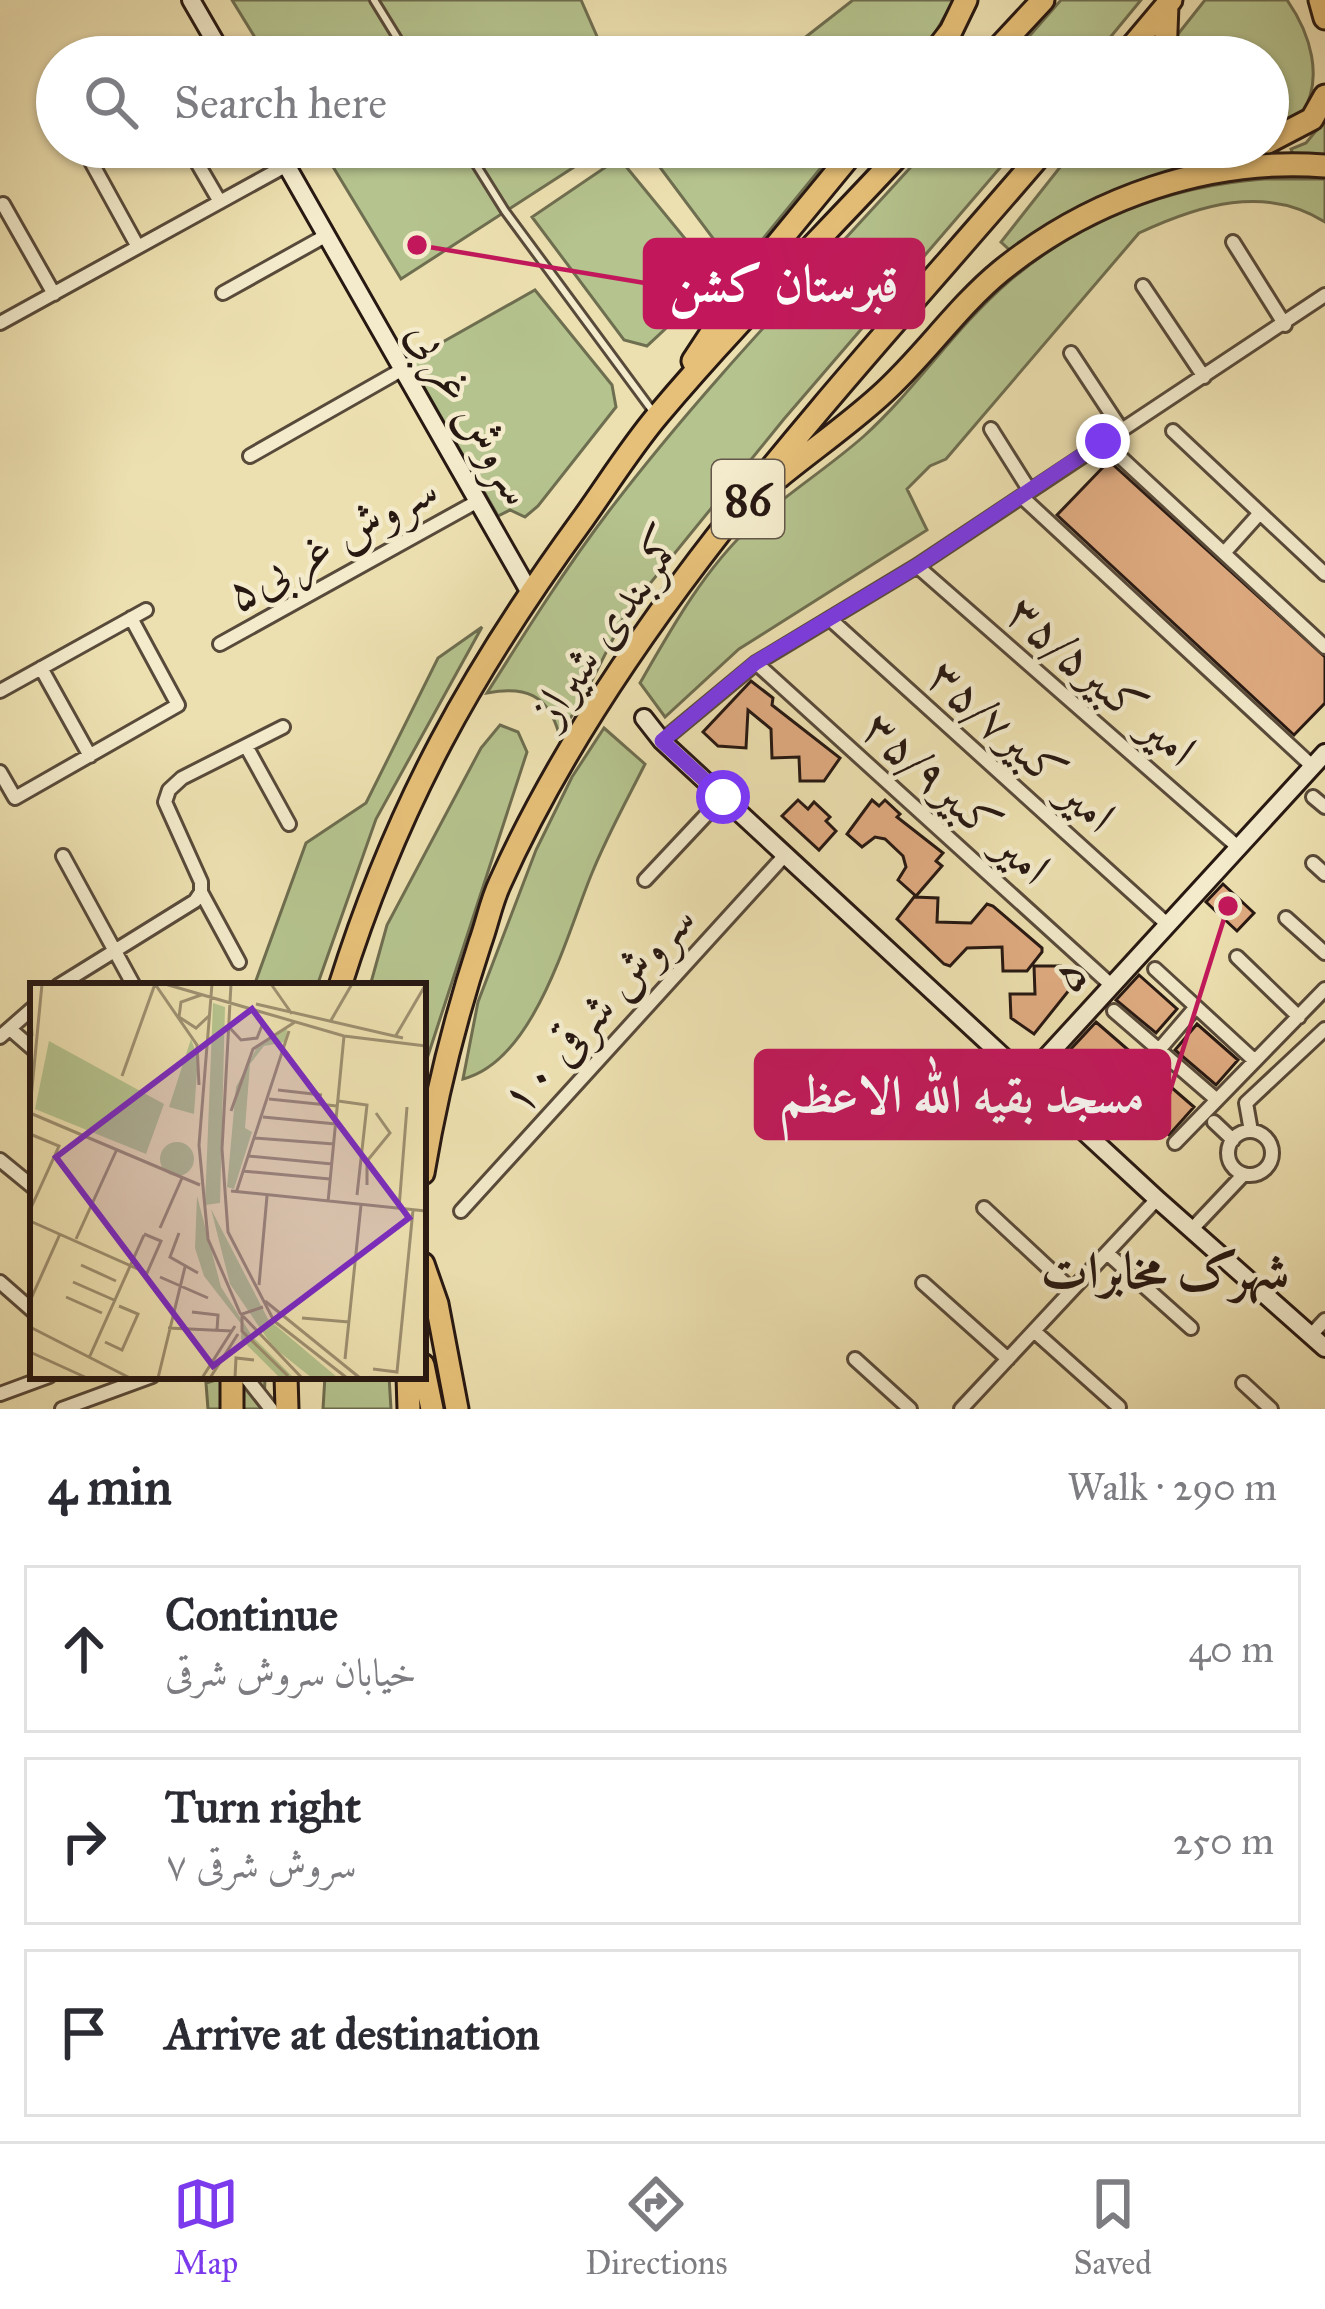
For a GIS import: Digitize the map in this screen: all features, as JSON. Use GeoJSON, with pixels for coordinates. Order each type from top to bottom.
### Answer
{"type":"FeatureCollection","features":[{"type":"Feature","properties":{"kind":"highway"},"geometry":{"type":"LineString","coordinates":[[948,36],[966,0]]}},
{"type":"Feature","properties":{"kind":"highway"},"geometry":{"type":"LineString","coordinates":[[1010,36],[1043,0]]}},
{"type":"Feature","properties":{"kind":"highway"},"geometry":{"type":"LineString","coordinates":[[1320,0],[1325,18]]}},
{"type":"Feature","properties":{"kind":"highway"},"geometry":{"type":"LineString","coordinates":[[1141,36],[1169,2]]}},
{"type":"Feature","properties":{"kind":"highway"},"geometry":{"type":"LineString","coordinates":[[1167,36],[1169,2]]}},
{"type":"Feature","properties":{"kind":"highway"},"geometry":{"type":"LineString","coordinates":[[1289,131],[1312,119],[1325,96]]}},
{"type":"Feature","properties":{"kind":"highway"},"geometry":{"type":"LineString","coordinates":[[1289,165],[1325,166]]}},
{"type":"Feature","properties":{"kind":"highway","name":"86"},"geometry":{"type":"LineString","coordinates":[[657,416],[741,288],[839,168]]}},
{"type":"Feature","properties":{"kind":"highway","name":"کمربندی شیراز"},"geometry":{"type":"LineString","coordinates":[[341,983],[388,847],[418,782],[529,590],[657,416],[887,168]]}},
{"type":"Feature","properties":{"kind":"highway","name":"کمربندی شیراز"},"geometry":{"type":"LineString","coordinates":[[426,1159],[459,1004],[499,886],[560,766],[614,680],[741,507],[1029,168]]}},
{"type":"Feature","properties":{"kind":"highway"},"geometry":{"type":"LineString","coordinates":[[741,507],[881,395],[1000,273],[1089,212],[1199,174],[1240,168]]}},
{"type":"Feature","properties":{"kind":"highway"},"geometry":{"type":"LineString","coordinates":[[426,1273],[437,1304],[457,1409]]}},
{"type":"Feature","properties":{"kind":"highway"},"geometry":{"type":"LineString","coordinates":[[286,1379],[287,1409]]}},
{"type":"Feature","properties":{"kind":"highway"},"geometry":{"type":"LineString","coordinates":[[408,1379],[409,1409]]}},
{"type":"Feature","properties":{"kind":"highway"},"geometry":{"type":"LineString","coordinates":[[426,1379],[432,1409]]}},
{"type":"Feature","properties":{"kind":"street"},"geometry":{"type":"LineString","coordinates":[[191,0],[212,36]]}},
{"type":"Feature","properties":{"kind":"street"},"geometry":{"type":"LineString","coordinates":[[95,168],[138,247]]}},
{"type":"Feature","properties":{"kind":"street"},"geometry":{"type":"LineString","coordinates":[[200,168],[220,202]]}},
{"type":"Feature","properties":{"kind":"street"},"geometry":{"type":"LineString","coordinates":[[0,323],[282,168]]}},
{"type":"Feature","properties":{"kind":"street","name":"سروش غربی"},"geometry":{"type":"LineString","coordinates":[[289,168],[529,590]]}},
{"type":"Feature","properties":{"kind":"street"},"geometry":{"type":"LineString","coordinates":[[4,204],[54,293]]}},
{"type":"Feature","properties":{"kind":"street"},"geometry":{"type":"LineString","coordinates":[[223,293],[327,235]]}},
{"type":"Feature","properties":{"kind":"street"},"geometry":{"type":"LineString","coordinates":[[1233,242],[1285,325]]}},
{"type":"Feature","properties":{"kind":"street"},"geometry":{"type":"LineString","coordinates":[[1143,286],[1204,377]]}},
{"type":"Feature","properties":{"kind":"street"},"geometry":{"type":"LineString","coordinates":[[662,741],[755,663],[917,566],[1325,295]]}},
{"type":"Feature","properties":{"kind":"street"},"geometry":{"type":"LineString","coordinates":[[1071,352],[1121,429]]}},
{"type":"Feature","properties":{"kind":"street"},"geometry":{"type":"LineString","coordinates":[[250,456],[403,369]]}},
{"type":"Feature","properties":{"kind":"street"},"geometry":{"type":"LineString","coordinates":[[991,429],[1026,494],[1319,760]]}},
{"type":"Feature","properties":{"kind":"street"},"geometry":{"type":"LineString","coordinates":[[1173,431],[1325,574]]}},
{"type":"Feature","properties":{"kind":"street"},"geometry":{"type":"LineString","coordinates":[[1103,441],[1325,647]]}},
{"type":"Feature","properties":{"kind":"street","name":"سروش غربی۵"},"geometry":{"type":"LineString","coordinates":[[220,644],[478,501]]}},
{"type":"Feature","properties":{"kind":"street"},"geometry":{"type":"LineString","coordinates":[[1223,553],[1259,514]]}},
{"type":"Feature","properties":{"kind":"street","name":"امیر کبیر۳۵/۵"},"geometry":{"type":"LineString","coordinates":[[917,566],[1239,848]]}},
{"type":"Feature","properties":{"kind":"street"},"geometry":{"type":"LineString","coordinates":[[0,691],[146,610]]}},
{"type":"Feature","properties":{"kind":"street"},"geometry":{"type":"LineString","coordinates":[[0,772],[15,798],[178,705],[131,618]]}},
{"type":"Feature","properties":{"kind":"street","name":"امیر کبیر۳۵/۷"},"geometry":{"type":"LineString","coordinates":[[830,619],[1167,924]]}},
{"type":"Feature","properties":{"kind":"street","name":"امیر کبیر۳۵/۹"},"geometry":{"type":"LineString","coordinates":[[755,663],[1110,984]]}},
{"type":"Feature","properties":{"kind":"street"},"geometry":{"type":"LineString","coordinates":[[41,668],[90,755]]}},
{"type":"Feature","properties":{"kind":"street"},"geometry":{"type":"LineString","coordinates":[[644,718],[662,741],[1318,1342],[1325,1320]]}},
{"type":"Feature","properties":{"kind":"street"},"geometry":{"type":"LineString","coordinates":[[239,962],[201,892],[201,881],[165,802],[169,790],[182,778],[283,727]]}},
{"type":"Feature","properties":{"kind":"street"},"geometry":{"type":"LineString","coordinates":[[246,746],[290,824]]}},
{"type":"Feature","properties":{"kind":"street","name":"۵"},"geometry":{"type":"LineString","coordinates":[[1028,1076],[1319,760]]}},
{"type":"Feature","properties":{"kind":"street"},"geometry":{"type":"LineString","coordinates":[[645,880],[723,797]]}},
{"type":"Feature","properties":{"kind":"street"},"geometry":{"type":"LineString","coordinates":[[1313,797],[1325,807]]}},
{"type":"Feature","properties":{"kind":"street","name":"سروش شرقی ۱۰"},"geometry":{"type":"LineString","coordinates":[[461,1211],[786,854]]}},
{"type":"Feature","properties":{"kind":"street"},"geometry":{"type":"LineString","coordinates":[[63,856],[132,983]]}},
{"type":"Feature","properties":{"kind":"street"},"geometry":{"type":"LineString","coordinates":[[1313,863],[1325,874]]}},
{"type":"Feature","properties":{"kind":"street"},"geometry":{"type":"LineString","coordinates":[[63,983],[195,901],[201,892]]}},
{"type":"Feature","properties":{"kind":"street"},"geometry":{"type":"LineString","coordinates":[[1286,918],[1325,953]]}},
{"type":"Feature","properties":{"kind":"street"},"geometry":{"type":"LineString","coordinates":[[1237,957],[1299,1017]]}},
{"type":"Feature","properties":{"kind":"street"},"geometry":{"type":"LineString","coordinates":[[1155,969],[1255,1061]]}},
{"type":"Feature","properties":{"kind":"street"},"geometry":{"type":"LineString","coordinates":[[1175,1143],[1325,988]]}},
{"type":"Feature","properties":{"kind":"street"},"geometry":{"type":"LineString","coordinates":[[1159,1051],[1195,1008]]}},
{"type":"Feature","properties":{"kind":"street"},"geometry":{"type":"LineString","coordinates":[[5,1033],[30,1011]]}},
{"type":"Feature","properties":{"kind":"street"},"geometry":{"type":"LineString","coordinates":[[1114,1011],[1217,1100]]}},
{"type":"Feature","properties":{"kind":"street"},"geometry":{"type":"LineString","coordinates":[[1251,1131],[1246,1103],[1325,1029]]}},
{"type":"Feature","properties":{"kind":"street"},"geometry":{"type":"LineString","coordinates":[[1214,1122],[1233,1140]]}},
{"type":"Feature","properties":{"kind":"street"},"geometry":{"type":"LineString","coordinates":[[1193,1228],[1244,1174],[1265,1169],[1272,1156],[1264,1136],[1251,1131],[1233,1140]]}},
{"type":"Feature","properties":{"kind":"street"},"geometry":{"type":"LineString","coordinates":[[1233,1140],[1230,1160],[1244,1174]]}},
{"type":"Feature","properties":{"kind":"street"},"geometry":{"type":"LineString","coordinates":[[0,1160],[30,1185]]}},
{"type":"Feature","properties":{"kind":"street"},"geometry":{"type":"LineString","coordinates":[[961,1409],[1157,1199]]}},
{"type":"Feature","properties":{"kind":"street"},"geometry":{"type":"LineString","coordinates":[[984,1208],[1072,1290]]}},
{"type":"Feature","properties":{"kind":"street"},"geometry":{"type":"LineString","coordinates":[[1107,1252],[1191,1328]]}},
{"type":"Feature","properties":{"kind":"street"},"geometry":{"type":"LineString","coordinates":[[0,1282],[30,1308]]}},
{"type":"Feature","properties":{"kind":"street"},"geometry":{"type":"LineString","coordinates":[[923,1282],[1008,1359]]}},
{"type":"Feature","properties":{"kind":"street"},"geometry":{"type":"LineString","coordinates":[[1034,1331],[1119,1407]]}},
{"type":"Feature","properties":{"kind":"street"},"geometry":{"type":"LineString","coordinates":[[854,1359],[910,1409]]}},
{"type":"Feature","properties":{"kind":"street"},"geometry":{"type":"LineString","coordinates":[[0,1394],[41,1379]]}},
{"type":"Feature","properties":{"kind":"street"},"geometry":{"type":"LineString","coordinates":[[62,1409],[144,1379]]}},
{"type":"Feature","properties":{"kind":"street"},"geometry":{"type":"LineString","coordinates":[[247,1379],[271,1409]]}},
{"type":"Feature","properties":{"kind":"street"},"geometry":{"type":"LineString","coordinates":[[1243,1383],[1271,1409]]}},
{"type":"Feature","properties":{"kind":"lane"},"geometry":{"type":"LineString","coordinates":[[374,0],[397,36]]}},
{"type":"Feature","properties":{"kind":"lane"},"geometry":{"type":"LineString","coordinates":[[478,168],[657,416]]}},
{"type":"Feature","properties":{"kind":"green space"},"geometry":{"type":"Polygon","coordinates":[[[232,0],[581,0],[597,36],[254,36],[232,0]]]}},
{"type":"Feature","properties":{"kind":"green space"},"geometry":{"type":"Polygon","coordinates":[[[853,0],[954,0],[933,36],[807,36],[853,0]]]}},
{"type":"Feature","properties":{"kind":"green space"},"geometry":{"type":"Polygon","coordinates":[[[1061,0],[1141,0],[1111,36],[1029,36],[1061,0]]]}},
{"type":"Feature","properties":{"kind":"green space"},"geometry":{"type":"Polygon","coordinates":[[[1205,0],[1287,0],[1312,56],[1312,86],[1301,115],[1289,123],[1289,36],[1178,34],[1205,0]]]}},
{"type":"Feature","properties":{"kind":"green space"},"geometry":{"type":"Polygon","coordinates":[[[1325,120],[1325,163],[1295,161],[1291,149],[1306,143],[1325,120]]]}},
{"type":"Feature","properties":{"kind":"green space"},"geometry":{"type":"Polygon","coordinates":[[[334,168],[573,168],[401,279],[334,168]]]}},
{"type":"Feature","properties":{"kind":"green space"},"geometry":{"type":"Polygon","coordinates":[[[604,168],[627,168],[705,263],[698,288],[676,319],[647,346],[624,340],[532,217],[604,168]]]}},
{"type":"Feature","properties":{"kind":"green space"},"geometry":{"type":"Polygon","coordinates":[[[660,168],[821,168],[753,251],[733,265],[660,168]]]}},
{"type":"Feature","properties":{"kind":"green space"},"geometry":{"type":"Polygon","coordinates":[[[910,168],[1000,168],[784,419],[626,613],[580,704],[559,734],[548,710],[533,696],[513,691],[487,693],[609,511],[725,371],[910,168]]]}},
{"type":"Feature","properties":{"kind":"green space"},"geometry":{"type":"Polygon","coordinates":[[[1059,168],[1184,168],[1183,176],[1015,255],[1001,242],[1059,168]]]}},
{"type":"Feature","properties":{"kind":"green space"},"geometry":{"type":"Polygon","coordinates":[[[1264,179],[1325,179],[1325,222],[1302,210],[1256,201],[1208,207],[1139,233],[946,459],[930,466],[907,489],[927,530],[739,649],[665,717],[640,683],[718,562],[764,515],[883,418],[1007,283],[1065,241],[1127,210],[1194,189],[1264,179]]]}},
{"type":"Feature","properties":{"kind":"green space"},"geometry":{"type":"Polygon","coordinates":[[[535,290],[612,385],[616,407],[538,506],[525,517],[510,510],[498,516],[409,361],[535,290]]]}},
{"type":"Feature","properties":{"kind":"green space"},"geometry":{"type":"Polygon","coordinates":[[[482,627],[376,819],[318,983],[255,983],[306,843],[366,803],[438,658],[482,627]]]}},
{"type":"Feature","properties":{"kind":"green space"},"geometry":{"type":"Polygon","coordinates":[[[500,725],[518,732],[527,752],[426,1062],[426,983],[371,983],[387,925],[481,748],[500,725]]]}},
{"type":"Feature","properties":{"kind":"green space"},"geometry":{"type":"Polygon","coordinates":[[[604,728],[645,764],[598,859],[529,1022],[488,1067],[463,1079],[478,1002],[536,850],[572,777],[604,728]]]}},
{"type":"Feature","properties":{"kind":"green space"},"geometry":{"type":"Polygon","coordinates":[[[265,1379],[264,1409],[208,1409],[206,1383],[265,1379]]]}},
{"type":"Feature","properties":{"kind":"green space"},"geometry":{"type":"Polygon","coordinates":[[[325,1379],[389,1379],[391,1409],[323,1409],[325,1379]]]}},
{"type":"Feature","properties":{"kind":"building"},"geometry":{"type":"Polygon","coordinates":[[[1109,461],[1325,657],[1325,703],[1294,735],[1057,515],[1109,461]]]}},
{"type":"Feature","properties":{"kind":"building"},"geometry":{"type":"Polygon","coordinates":[[[751,681],[773,698],[772,705],[840,758],[824,781],[800,781],[799,757],[772,758],[771,729],[748,710],[746,748],[718,746],[703,732],[751,681]]]}},
{"type":"Feature","properties":{"kind":"building"},"geometry":{"type":"Polygon","coordinates":[[[798,800],[808,809],[814,802],[830,817],[826,821],[836,831],[819,850],[782,816],[798,800]]]}},
{"type":"Feature","properties":{"kind":"building"},"geometry":{"type":"Polygon","coordinates":[[[872,800],[879,806],[885,800],[900,814],[897,817],[943,853],[936,861],[942,866],[916,896],[898,880],[906,867],[903,856],[885,839],[875,837],[862,847],[847,834],[872,800]]]}},
{"type":"Feature","properties":{"kind":"building"},"geometry":{"type":"Polygon","coordinates":[[[1223,884],[1254,913],[1237,931],[1206,902],[1223,884]]]}},
{"type":"Feature","properties":{"kind":"building"},"geometry":{"type":"Polygon","coordinates":[[[914,897],[938,898],[937,922],[971,923],[987,904],[993,906],[1042,952],[1027,971],[1003,971],[1002,947],[967,948],[950,966],[944,964],[897,919],[914,897]]]}},
{"type":"Feature","properties":{"kind":"building"},"geometry":{"type":"Polygon","coordinates":[[[1034,966],[1061,966],[1078,979],[1034,1034],[1011,1018],[1010,994],[1035,994],[1034,966]]]}},
{"type":"Feature","properties":{"kind":"building"},"geometry":{"type":"Polygon","coordinates":[[[1139,975],[1177,1009],[1156,1033],[1116,1000],[1139,975]]]}},
{"type":"Feature","properties":{"kind":"building"},"geometry":{"type":"Polygon","coordinates":[[[1096,1022],[1194,1107],[1169,1135],[1070,1050],[1096,1022]]]}},
{"type":"Feature","properties":{"kind":"building"},"geometry":{"type":"Polygon","coordinates":[[[1197,1024],[1238,1060],[1216,1085],[1175,1050],[1197,1024]]]}},
{"type":"Feature","properties":{"kind":"place","name":"قبرستان کشن"},"geometry":{"type":"Point","coordinates":[417,245]}},
{"type":"Feature","properties":{"kind":"place","name":"مسجد بقیه الله الاعظم"},"geometry":{"type":"Point","coordinates":[1228,906]}},
{"type":"Feature","properties":{"kind":"district","name":"شهرک مخابرات"},"geometry":{"type":"Point","coordinates":[1165,1271]}},
{"type":"Feature","properties":{"kind":"route"},"geometry":{"type":"LineString","coordinates":[[723,797],[662,741],[755,663],[917,566],[1103,441]]}}]}
